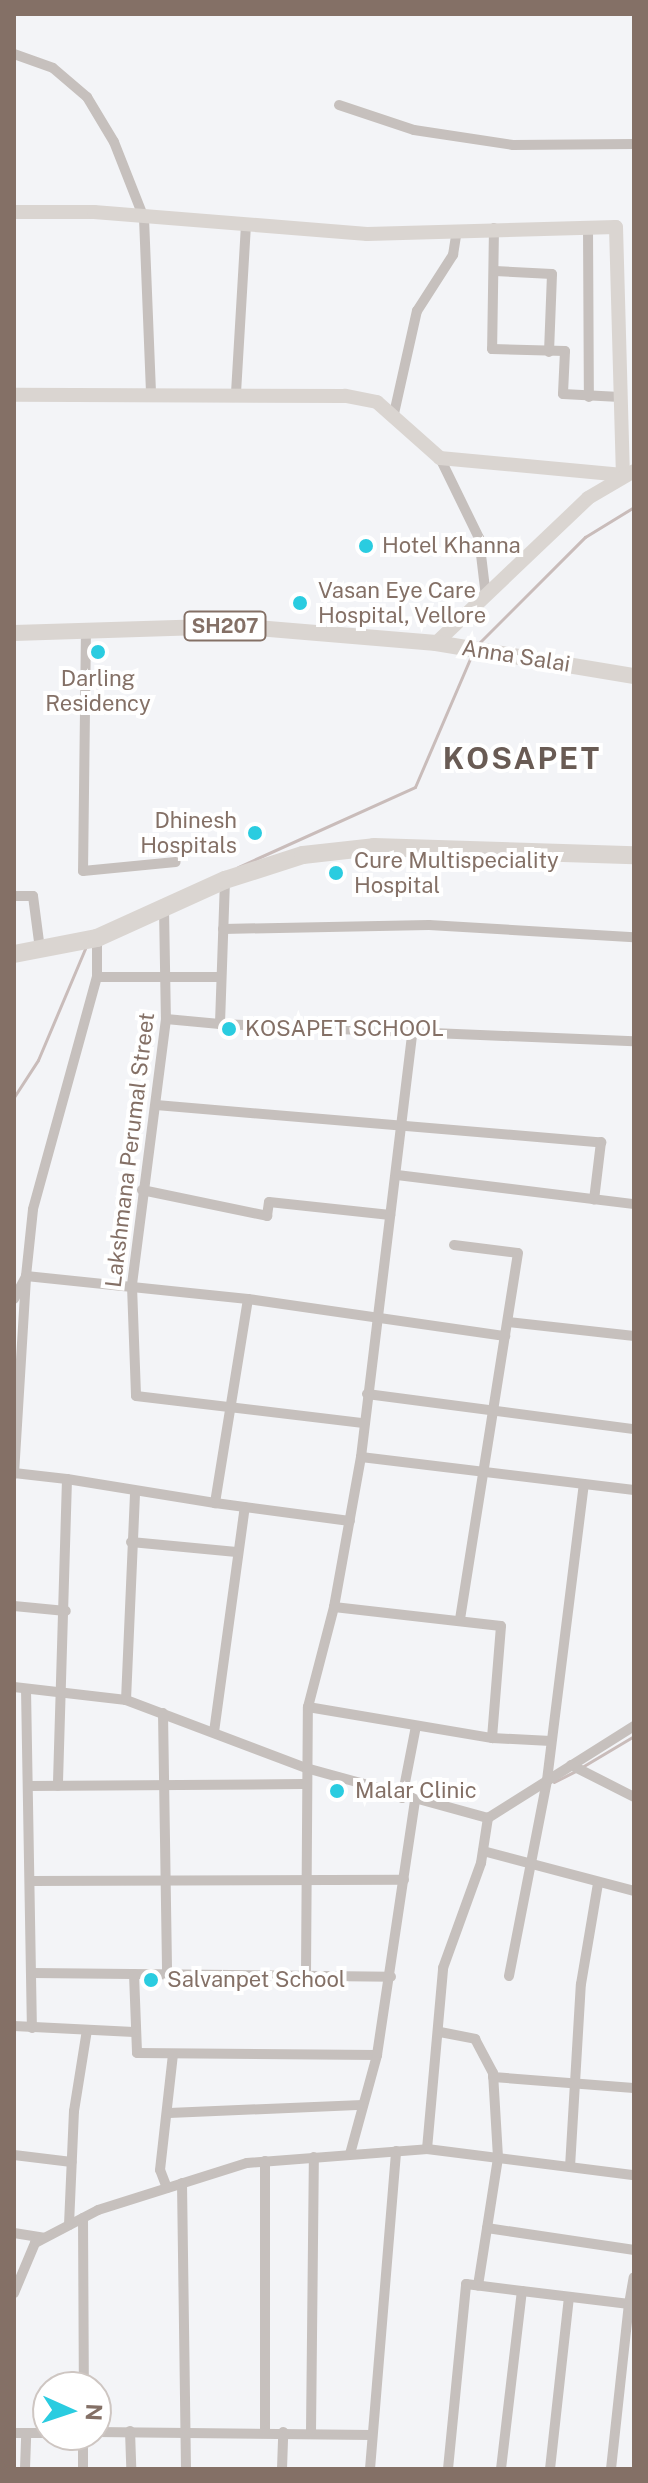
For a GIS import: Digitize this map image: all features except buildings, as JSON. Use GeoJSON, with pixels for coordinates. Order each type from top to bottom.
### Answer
{"type":"FeatureCollection","features":[{"type":"Feature","properties":{"kind":"highway"},"geometry":{"type":"LineString","coordinates":[[14,954],[97,938],[225,880],[303,855],[374,847],[634,855]]}},
{"type":"Feature","properties":{"kind":"main road","name":"Anna Salai"},"geometry":{"type":"LineString","coordinates":[[15,637],[86,626],[199,625],[436,643],[634,676]]}},
{"type":"Feature","properties":{"kind":"street"},"geometry":{"type":"LineString","coordinates":[[14,54],[53,68],[87,97],[114,142],[144,218],[151,395]]}},
{"type":"Feature","properties":{"kind":"street"},"geometry":{"type":"LineString","coordinates":[[339,105],[414,130],[513,145],[634,144]]}},
{"type":"Feature","properties":{"kind":"street"},"geometry":{"type":"LineString","coordinates":[[14,212],[246,224],[367,234],[494,228],[616,227],[620,397],[628,473]]}},
{"type":"Feature","properties":{"kind":"street"},"geometry":{"type":"LineString","coordinates":[[236,393],[246,224]]}},
{"type":"Feature","properties":{"kind":"street"},"geometry":{"type":"LineString","coordinates":[[588,227],[589,397]]}},
{"type":"Feature","properties":{"kind":"street"},"geometry":{"type":"LineString","coordinates":[[494,228],[492,349],[565,351],[563,394],[620,397]]}},
{"type":"Feature","properties":{"kind":"street"},"geometry":{"type":"LineString","coordinates":[[393,418],[417,311],[453,255],[457,230]]}},
{"type":"Feature","properties":{"kind":"street"},"geometry":{"type":"LineString","coordinates":[[495,271],[552,274],[549,352]]}},
{"type":"Feature","properties":{"kind":"street"},"geometry":{"type":"LineString","coordinates":[[14,395],[236,393],[345,396],[377,402],[440,458],[479,538],[486,597]]}},
{"type":"Feature","properties":{"kind":"street"},"geometry":{"type":"LineString","coordinates":[[440,458],[628,473]]}},
{"type":"Feature","properties":{"kind":"street"},"geometry":{"type":"LineString","coordinates":[[436,643],[588,498],[628,473]]}},
{"type":"Feature","properties":{"kind":"street"},"geometry":{"type":"LineString","coordinates":[[86,626],[83,871],[176,862]]}},
{"type":"Feature","properties":{"kind":"street"},"geometry":{"type":"LineString","coordinates":[[220,1024],[225,880]]}},
{"type":"Feature","properties":{"kind":"street"},"geometry":{"type":"LineString","coordinates":[[14,896],[33,896],[40,949]]}},
{"type":"Feature","properties":{"kind":"street","name":"Lakshmana Perumal Street"},"geometry":{"type":"LineString","coordinates":[[164,909],[169,980],[166,1019],[132,1286],[136,1396],[236,1404]]}},
{"type":"Feature","properties":{"kind":"street"},"geometry":{"type":"LineString","coordinates":[[223,929],[429,925],[634,937]]}},
{"type":"Feature","properties":{"kind":"street"},"geometry":{"type":"LineString","coordinates":[[97,938],[97,977],[33,1209],[18,1317],[14,1473],[350,1521]]}},
{"type":"Feature","properties":{"kind":"street"},"geometry":{"type":"LineString","coordinates":[[97,977],[169,980],[221,977]]}},
{"type":"Feature","properties":{"kind":"street"},"geometry":{"type":"LineString","coordinates":[[166,1019],[307,1032],[413,1028],[634,1041]]}},
{"type":"Feature","properties":{"kind":"street"},"geometry":{"type":"LineString","coordinates":[[306,1974],[303,1784],[308,1707],[334,1607],[361,1457],[404,1125],[413,1028]]}},
{"type":"Feature","properties":{"kind":"street"},"geometry":{"type":"LineString","coordinates":[[156,1105],[601,1142],[594,1200]]}},
{"type":"Feature","properties":{"kind":"street"},"geometry":{"type":"LineString","coordinates":[[397,1175],[634,1204]]}},
{"type":"Feature","properties":{"kind":"street"},"geometry":{"type":"LineString","coordinates":[[142,1190],[267,1216],[269,1202],[390,1215]]}},
{"type":"Feature","properties":{"kind":"street"},"geometry":{"type":"LineString","coordinates":[[454,1245],[518,1253],[460,1620]]}},
{"type":"Feature","properties":{"kind":"street"},"geometry":{"type":"LineString","coordinates":[[26,1276],[248,1299],[505,1336]]}},
{"type":"Feature","properties":{"kind":"street"},"geometry":{"type":"LineString","coordinates":[[14,1299],[26,1276]]}},
{"type":"Feature","properties":{"kind":"street"},"geometry":{"type":"LineString","coordinates":[[215,1503],[236,1404],[248,1299]]}},
{"type":"Feature","properties":{"kind":"street"},"geometry":{"type":"LineString","coordinates":[[508,1322],[634,1336]]}},
{"type":"Feature","properties":{"kind":"street"},"geometry":{"type":"LineString","coordinates":[[367,1394],[634,1429]]}},
{"type":"Feature","properties":{"kind":"street"},"geometry":{"type":"LineString","coordinates":[[236,1404],[363,1423]]}},
{"type":"Feature","properties":{"kind":"street"},"geometry":{"type":"LineString","coordinates":[[361,1457],[634,1490]]}},
{"type":"Feature","properties":{"kind":"street"},"geometry":{"type":"LineString","coordinates":[[58,1786],[66,1611],[67,1479]]}},
{"type":"Feature","properties":{"kind":"street"},"geometry":{"type":"LineString","coordinates":[[509,1976],[534,1864],[547,1780],[584,1484]]}},
{"type":"Feature","properties":{"kind":"street"},"geometry":{"type":"LineString","coordinates":[[126,1700],[135,1492]]}},
{"type":"Feature","properties":{"kind":"street"},"geometry":{"type":"LineString","coordinates":[[214,1732],[245,1507]]}},
{"type":"Feature","properties":{"kind":"street"},"geometry":{"type":"LineString","coordinates":[[131,1542],[237,1552]]}},
{"type":"Feature","properties":{"kind":"street"},"geometry":{"type":"LineString","coordinates":[[14,1606],[66,1611]]}},
{"type":"Feature","properties":{"kind":"street"},"geometry":{"type":"LineString","coordinates":[[334,1607],[501,1626],[492,1738]]}},
{"type":"Feature","properties":{"kind":"street"},"geometry":{"type":"LineString","coordinates":[[32,2028],[28,1786],[20,1688],[126,1700],[306,1768],[415,1802],[488,1818],[634,1726]]}},
{"type":"Feature","properties":{"kind":"street"},"geometry":{"type":"LineString","coordinates":[[308,1707],[492,1738],[551,1741]]}},
{"type":"Feature","properties":{"kind":"street"},"geometry":{"type":"LineString","coordinates":[[163,1713],[167,1975]]}},
{"type":"Feature","properties":{"kind":"street"},"geometry":{"type":"LineString","coordinates":[[402,1798],[416,1726]]}},
{"type":"Feature","properties":{"kind":"street"},"geometry":{"type":"LineString","coordinates":[[571,1765],[634,1797]]}},
{"type":"Feature","properties":{"kind":"street"},"geometry":{"type":"LineString","coordinates":[[28,1786],[303,1784]]}},
{"type":"Feature","properties":{"kind":"street"},"geometry":{"type":"LineString","coordinates":[[350,2154],[377,2055],[415,1802]]}},
{"type":"Feature","properties":{"kind":"street"},"geometry":{"type":"LineString","coordinates":[[427,2149],[440,2032],[443,1968],[483,1851],[488,1818]]}},
{"type":"Feature","properties":{"kind":"street"},"geometry":{"type":"LineString","coordinates":[[483,1851],[598,1884],[634,1891]]}},
{"type":"Feature","properties":{"kind":"street"},"geometry":{"type":"LineString","coordinates":[[31,1881],[166,1878],[404,1880]]}},
{"type":"Feature","properties":{"kind":"street"},"geometry":{"type":"LineString","coordinates":[[570,2167],[578,2084],[581,1984],[598,1884]]}},
{"type":"Feature","properties":{"kind":"street"},"geometry":{"type":"LineString","coordinates":[[32,1973],[391,1977]]}},
{"type":"Feature","properties":{"kind":"street"},"geometry":{"type":"LineString","coordinates":[[134,1974],[137,2053],[377,2055]]}},
{"type":"Feature","properties":{"kind":"street"},"geometry":{"type":"LineString","coordinates":[[14,2026],[134,2032]]}},
{"type":"Feature","properties":{"kind":"street"},"geometry":{"type":"LineString","coordinates":[[69,2225],[72,2162],[87,2030]]}},
{"type":"Feature","properties":{"kind":"street"},"geometry":{"type":"LineString","coordinates":[[440,2032],[475,2039],[493,2077],[498,2158],[478,2285]]}},
{"type":"Feature","properties":{"kind":"street"},"geometry":{"type":"LineString","coordinates":[[167,2188],[160,2170],[169,2113],[173,2055]]}},
{"type":"Feature","properties":{"kind":"street"},"geometry":{"type":"LineString","coordinates":[[493,2077],[634,2088]]}},
{"type":"Feature","properties":{"kind":"street"},"geometry":{"type":"LineString","coordinates":[[169,2113],[363,2105]]}},
{"type":"Feature","properties":{"kind":"street"},"geometry":{"type":"LineString","coordinates":[[14,2293],[35,2243],[69,2225],[182,2183],[265,2161],[427,2149],[634,2175]]}},
{"type":"Feature","properties":{"kind":"street"},"geometry":{"type":"LineString","coordinates":[[370,2469],[396,2201],[396,2151]]}},
{"type":"Feature","properties":{"kind":"street"},"geometry":{"type":"LineString","coordinates":[[14,2155],[72,2162]]}},
{"type":"Feature","properties":{"kind":"street"},"geometry":{"type":"LineString","coordinates":[[311,2432],[314,2157]]}},
{"type":"Feature","properties":{"kind":"street"},"geometry":{"type":"LineString","coordinates":[[265,2161],[265,2431]]}},
{"type":"Feature","properties":{"kind":"street"},"geometry":{"type":"LineString","coordinates":[[182,2183],[186,2469]]}},
{"type":"Feature","properties":{"kind":"street"},"geometry":{"type":"LineString","coordinates":[[83,2218],[84,2371]]}},
{"type":"Feature","properties":{"kind":"street"},"geometry":{"type":"LineString","coordinates":[[487,2228],[634,2250]]}},
{"type":"Feature","properties":{"kind":"street"},"geometry":{"type":"LineString","coordinates":[[14,2233],[45,2238]]}},
{"type":"Feature","properties":{"kind":"street"},"geometry":{"type":"LineString","coordinates":[[611,2469],[634,2277]]}},
{"type":"Feature","properties":{"kind":"street"},"geometry":{"type":"LineString","coordinates":[[448,2469],[466,2284],[629,2304]]}},
{"type":"Feature","properties":{"kind":"street"},"geometry":{"type":"LineString","coordinates":[[501,2469],[522,2291]]}},
{"type":"Feature","properties":{"kind":"street"},"geometry":{"type":"LineString","coordinates":[[550,2469],[569,2297]]}},
{"type":"Feature","properties":{"kind":"street"},"geometry":{"type":"LineString","coordinates":[[621,2374],[634,2376]]}},
{"type":"Feature","properties":{"kind":"street"},"geometry":{"type":"LineString","coordinates":[[130,2431],[131,2469]]}},
{"type":"Feature","properties":{"kind":"street"},"geometry":{"type":"LineString","coordinates":[[112,2432],[265,2431],[372,2435]]}},
{"type":"Feature","properties":{"kind":"street"},"geometry":{"type":"LineString","coordinates":[[282,2469],[283,2432]]}},
{"type":"Feature","properties":{"kind":"street"},"geometry":{"type":"LineString","coordinates":[[20,2433],[25,2469]]}},
{"type":"Feature","properties":{"kind":"waterway"},"geometry":{"type":"LineString","coordinates":[[479,643],[585,537],[634,507]]}},
{"type":"Feature","properties":{"kind":"waterway"},"geometry":{"type":"LineString","coordinates":[[238,867],[415,787],[472,654]]}},
{"type":"Feature","properties":{"kind":"waterway"},"geometry":{"type":"LineString","coordinates":[[14,1097],[38,1060],[85,949]]}},
{"type":"Feature","properties":{"kind":"waterway"},"geometry":{"type":"LineString","coordinates":[[582,1767],[634,1736]]}},
{"type":"Feature","properties":{"kind":"waterway"},"geometry":{"type":"LineString","coordinates":[[554,1782],[576,1771]]}},
{"type":"Feature","properties":{"kind":"place","name":"Hotel Khanna"},"geometry":{"type":"Point","coordinates":[366,546]}},
{"type":"Feature","properties":{"kind":"place","name":"Vasan Eye Care Hospital, Vellore"},"geometry":{"type":"Point","coordinates":[300,603]}},
{"type":"Feature","properties":{"kind":"place","name":"Darling Residency"},"geometry":{"type":"Point","coordinates":[98,652]}},
{"type":"Feature","properties":{"kind":"place","name":"Dhinesh Hospitals"},"geometry":{"type":"Point","coordinates":[255,833]}},
{"type":"Feature","properties":{"kind":"place","name":"Cure Multispeciality Hospital"},"geometry":{"type":"Point","coordinates":[336,873]}},
{"type":"Feature","properties":{"kind":"place","name":"KOSAPET SCHOOL"},"geometry":{"type":"Point","coordinates":[229,1029]}},
{"type":"Feature","properties":{"kind":"place","name":"Malar Clinic"},"geometry":{"type":"Point","coordinates":[337,1791]}},
{"type":"Feature","properties":{"kind":"place","name":"Salvanpet School"},"geometry":{"type":"Point","coordinates":[151,1980]}},
{"type":"Feature","properties":{"kind":"district","name":"KOSAPET"},"geometry":{"type":"Point","coordinates":[522,758]}}]}
